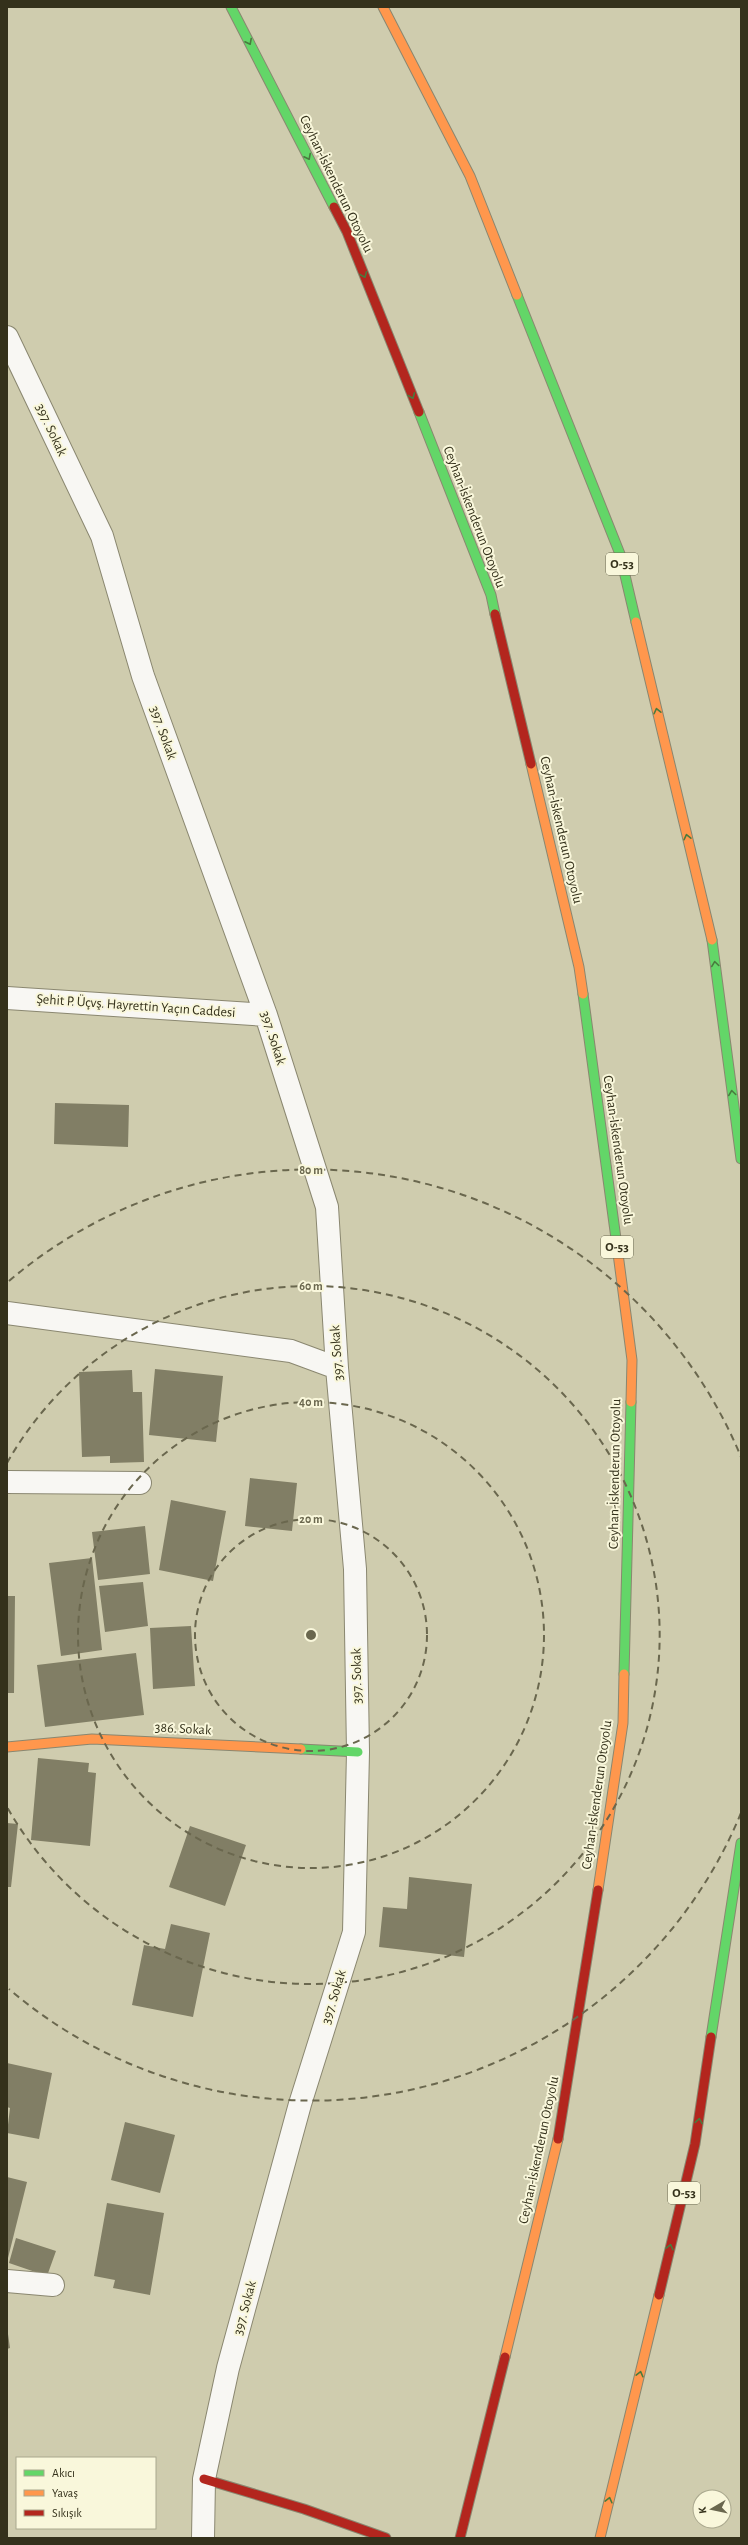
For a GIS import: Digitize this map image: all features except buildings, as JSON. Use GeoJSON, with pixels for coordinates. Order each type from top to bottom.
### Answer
{"type":"FeatureCollection","features":[{"type":"Feature","properties":{"kind":"main road","name":"Ceyhan-İskenderun Otoyolu"},"geometry":{"type":"LineString","coordinates":[[231,7],[347,232],[491,595],[580,966],[632,1360],[623,1723],[563,2118],[467,2515],[460,2538]]}},
{"type":"Feature","properties":{"kind":"main road","name":"O-53"},"geometry":{"type":"LineString","coordinates":[[383,7],[470,176],[620,554],[712,942],[741,1159]]}},
{"type":"Feature","properties":{"kind":"main road","name":"386. Sokak"},"geometry":{"type":"LineString","coordinates":[[7,1747],[92,1739],[358,1752]]}},
{"type":"Feature","properties":{"kind":"main road","name":"O-53"},"geometry":{"type":"LineString","coordinates":[[600,2538],[695,2144],[741,1843]]}},
{"type":"Feature","properties":{"kind":"main road"},"geometry":{"type":"LineString","coordinates":[[204,2478],[304,2509],[386,2538]]}},
{"type":"Feature","properties":{"kind":"street","name":"397. Sokak"},"geometry":{"type":"LineString","coordinates":[[7,337],[102,536],[143,676],[266,1015],[327,1207],[337,1368],[355,1569],[358,1752],[354,1932],[298,2112],[228,2368],[204,2478],[204,2538]]}},
{"type":"Feature","properties":{"kind":"street","name":"Şehit P. Üçvş. Hayrettin Yaçın Caddesi"},"geometry":{"type":"LineString","coordinates":[[7,998],[266,1015]]}},
{"type":"Feature","properties":{"kind":"street"},"geometry":{"type":"LineString","coordinates":[[7,1313],[291,1351],[337,1368]]}},
{"type":"Feature","properties":{"kind":"street"},"geometry":{"type":"LineString","coordinates":[[7,1482],[140,1483]]}},
{"type":"Feature","properties":{"kind":"street"},"geometry":{"type":"LineString","coordinates":[[7,2282],[53,2285]]}},
{"type":"Feature","properties":{"kind":"traffic: fast"},"geometry":{"type":"LineString","coordinates":[[231,7],[334,207]]}},
{"type":"Feature","properties":{"kind":"traffic: fast"},"geometry":{"type":"LineString","coordinates":[[517,295],[620,554],[636,622]]}},
{"type":"Feature","properties":{"kind":"traffic: fast"},"geometry":{"type":"LineString","coordinates":[[419,412],[491,595],[495,614]]}},
{"type":"Feature","properties":{"kind":"traffic: fast"},"geometry":{"type":"LineString","coordinates":[[712,940],[741,1159]]}},
{"type":"Feature","properties":{"kind":"traffic: fast"},"geometry":{"type":"LineString","coordinates":[[583,994],[617,1246]]}},
{"type":"Feature","properties":{"kind":"traffic: fast"},"geometry":{"type":"LineString","coordinates":[[624,1674],[631,1402]]}},
{"type":"Feature","properties":{"kind":"traffic: fast"},"geometry":{"type":"LineString","coordinates":[[301,1749],[358,1752]]}},
{"type":"Feature","properties":{"kind":"traffic: fast"},"geometry":{"type":"LineString","coordinates":[[711,2037],[741,1843]]}},
{"type":"Feature","properties":{"kind":"traffic: slow"},"geometry":{"type":"LineString","coordinates":[[383,7],[470,176],[517,295]]}},
{"type":"Feature","properties":{"kind":"traffic: slow"},"geometry":{"type":"LineString","coordinates":[[636,622],[712,940]]}},
{"type":"Feature","properties":{"kind":"traffic: slow"},"geometry":{"type":"LineString","coordinates":[[531,764],[579,967],[583,994]]}},
{"type":"Feature","properties":{"kind":"traffic: slow"},"geometry":{"type":"LineString","coordinates":[[617,1246],[632,1360],[631,1402]]}},
{"type":"Feature","properties":{"kind":"traffic: slow"},"geometry":{"type":"LineString","coordinates":[[598,1890],[623,1723],[624,1674]]}},
{"type":"Feature","properties":{"kind":"traffic: slow"},"geometry":{"type":"LineString","coordinates":[[7,1747],[92,1739],[301,1749]]}},
{"type":"Feature","properties":{"kind":"traffic: slow"},"geometry":{"type":"LineString","coordinates":[[505,2357],[558,2139]]}},
{"type":"Feature","properties":{"kind":"traffic: slow"},"geometry":{"type":"LineString","coordinates":[[600,2538],[659,2295]]}},
{"type":"Feature","properties":{"kind":"traffic: jam"},"geometry":{"type":"LineString","coordinates":[[334,207],[347,232],[419,412]]}},
{"type":"Feature","properties":{"kind":"traffic: jam"},"geometry":{"type":"LineString","coordinates":[[495,614],[531,764]]}},
{"type":"Feature","properties":{"kind":"traffic: jam"},"geometry":{"type":"LineString","coordinates":[[558,2139],[598,1890]]}},
{"type":"Feature","properties":{"kind":"traffic: jam"},"geometry":{"type":"LineString","coordinates":[[659,2295],[695,2144],[711,2037]]}},
{"type":"Feature","properties":{"kind":"traffic: jam"},"geometry":{"type":"LineString","coordinates":[[460,2538],[505,2357]]}},
{"type":"Feature","properties":{"kind":"traffic: jam"},"geometry":{"type":"LineString","coordinates":[[204,2479],[304,2509],[386,2538]]}}]}
